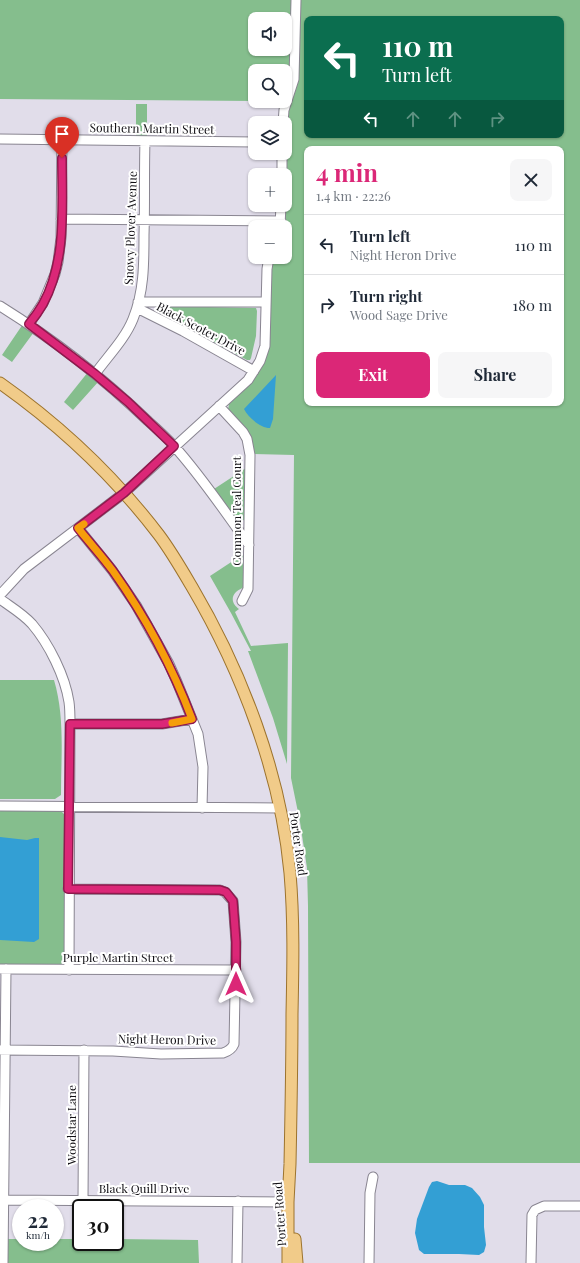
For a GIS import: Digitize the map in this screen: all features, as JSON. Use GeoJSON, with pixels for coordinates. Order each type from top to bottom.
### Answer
{"type":"FeatureCollection","features":[{"type":"Feature","properties":{"kind":"main road"},"geometry":{"type":"LineString","coordinates":[[0,383],[31,405],[71,438],[94,461],[124,493],[159,536],[185,575],[207,613],[225,650],[250,709],[267,757],[280,808]]}},
{"type":"Feature","properties":{"kind":"main road","name":"Porter Road"},"geometry":{"type":"LineString","coordinates":[[280,808],[290,872],[294,937],[288,1263]]}},
{"type":"Feature","properties":{"kind":"main road","name":"Porter Road"},"geometry":{"type":"LineString","coordinates":[[290,1164],[297,1263]]}},
{"type":"Feature","properties":{"kind":"street"},"geometry":{"type":"LineString","coordinates":[[284,116],[294,79],[296,0]]}},
{"type":"Feature","properties":{"kind":"street","name":"Southern Martin Street"},"geometry":{"type":"LineString","coordinates":[[0,139],[248,142]]}},
{"type":"Feature","properties":{"kind":"street"},"geometry":{"type":"LineString","coordinates":[[29,324],[43,303],[55,274],[61,244],[62,140]]}},
{"type":"Feature","properties":{"kind":"street","name":"Snowy Plover Avenue"},"geometry":{"type":"LineString","coordinates":[[95,374],[124,335],[132,320],[137,305],[143,276],[145,220],[144,141]]}},
{"type":"Feature","properties":{"kind":"street"},"geometry":{"type":"LineString","coordinates":[[61,219],[248,223]]}},
{"type":"Feature","properties":{"kind":"street"},"geometry":{"type":"LineString","coordinates":[[0,595],[24,569],[124,493],[248,380],[260,361],[265,346],[268,264]]}},
{"type":"Feature","properties":{"kind":"street"},"geometry":{"type":"LineString","coordinates":[[137,305],[266,302]]}},
{"type":"Feature","properties":{"kind":"street","name":"Black Scoter Drive"},"geometry":{"type":"LineString","coordinates":[[137,305],[254,371]]}},
{"type":"Feature","properties":{"kind":"street"},"geometry":{"type":"LineString","coordinates":[[0,306],[29,324],[95,374],[128,402],[174,446],[211,492],[249,546]]}},
{"type":"Feature","properties":{"kind":"street","name":"Common Teal Court"},"geometry":{"type":"LineString","coordinates":[[219,406],[243,432],[249,445],[248,589],[242,601]]}},
{"type":"Feature","properties":{"kind":"street"},"geometry":{"type":"LineString","coordinates":[[78,528],[112,570],[136,605],[169,664],[198,734],[203,767],[202,808]]}},
{"type":"Feature","properties":{"kind":"street"},"geometry":{"type":"LineString","coordinates":[[0,600],[16,610],[31,624],[51,653],[66,687],[69,702],[69,970]]}},
{"type":"Feature","properties":{"kind":"street"},"geometry":{"type":"LineString","coordinates":[[70,724],[162,724],[192,719]]}},
{"type":"Feature","properties":{"kind":"street","name":"Porter Road"},"geometry":{"type":"LineString","coordinates":[[0,806],[280,808]]}},
{"type":"Feature","properties":{"kind":"street","name":"Night Heron Drive"},"geometry":{"type":"LineString","coordinates":[[2,1050],[84,1050],[161,1054],[223,1052],[232,1048],[235,1038],[236,942],[233,901],[226,892],[220,890],[68,889]]}},
{"type":"Feature","properties":{"kind":"street"},"geometry":{"type":"LineString","coordinates":[[3,969],[3,1263]]}},
{"type":"Feature","properties":{"kind":"street","name":"Purple Martin Street"},"geometry":{"type":"LineString","coordinates":[[3,969],[236,970]]}},
{"type":"Feature","properties":{"kind":"street","name":"Woodstar Lane"},"geometry":{"type":"LineString","coordinates":[[83,1199],[84,1050]]}},
{"type":"Feature","properties":{"kind":"street"},"geometry":{"type":"LineString","coordinates":[[369,1263],[370,1193],[373,1177]]}},
{"type":"Feature","properties":{"kind":"street","name":"Black Quill Drive"},"geometry":{"type":"LineString","coordinates":[[2,1200],[72,1200]]}},
{"type":"Feature","properties":{"kind":"street","name":"Black Quill Drive"},"geometry":{"type":"LineString","coordinates":[[124,1200],[288,1202]]}},
{"type":"Feature","properties":{"kind":"street"},"geometry":{"type":"LineString","coordinates":[[237,1263],[238,1201]]}},
{"type":"Feature","properties":{"kind":"street"},"geometry":{"type":"LineString","coordinates":[[531,1263],[532,1215],[535,1210],[544,1206],[580,1206]]}},
{"type":"Feature","properties":{"kind":"green space"},"geometry":{"type":"Polygon","coordinates":[[[0,0],[580,0],[580,1163],[309,1163],[307,868],[291,778],[294,455],[254,454],[228,410],[229,404],[248,386],[257,374],[270,290],[272,264],[292,264],[292,220],[284,220],[285,212],[292,212],[292,168],[286,168],[286,160],[292,160],[292,116],[285,116],[285,108],[292,108],[292,64],[248,64],[248,101],[0,99],[0,0]]]}},
{"type":"Feature","properties":{"kind":"green space"},"geometry":{"type":"Polygon","coordinates":[[[136,104],[147,104],[147,137],[136,137],[136,104]]]}},
{"type":"Feature","properties":{"kind":"green space"},"geometry":{"type":"Polygon","coordinates":[[[161,306],[256,308],[256,336],[250,360],[247,360],[160,313],[158,308],[161,306]]]}},
{"type":"Feature","properties":{"kind":"green space"},"geometry":{"type":"Polygon","coordinates":[[[23,324],[34,332],[12,362],[2,355],[23,324]]]}},
{"type":"Feature","properties":{"kind":"green space"},"geometry":{"type":"Polygon","coordinates":[[[88,372],[99,381],[73,410],[64,402],[88,372]]]}},
{"type":"Feature","properties":{"kind":"green space"},"geometry":{"type":"Polygon","coordinates":[[[246,468],[245,519],[243,521],[239,521],[236,520],[214,489],[246,468]]]}},
{"type":"Feature","properties":{"kind":"green space"},"geometry":{"type":"Polygon","coordinates":[[[245,553],[245,586],[234,594],[233,599],[235,606],[239,609],[235,612],[251,646],[288,643],[287,764],[273,718],[248,651],[251,651],[210,576],[245,553]]]}},
{"type":"Feature","properties":{"kind":"green space"},"geometry":{"type":"Polygon","coordinates":[[[0,680],[54,680],[60,708],[62,737],[61,795],[55,799],[0,799],[0,680]]]}},
{"type":"Feature","properties":{"kind":"green space"},"geometry":{"type":"Polygon","coordinates":[[[0,810],[59,811],[65,815],[64,960],[62,965],[0,966],[0,810]]]}},
{"type":"Feature","properties":{"kind":"green space"},"geometry":{"type":"Polygon","coordinates":[[[7,1239],[12,1239],[12,1251],[64,1251],[64,1239],[72,1239],[72,1251],[124,1251],[124,1239],[198,1240],[199,1263],[6,1263],[7,1239]]]}},
{"type":"Feature","properties":{"kind":"water"},"geometry":{"type":"Polygon","coordinates":[[[276,375],[273,419],[270,428],[266,428],[255,422],[244,409],[276,375]]]}},
{"type":"Feature","properties":{"kind":"water"},"geometry":{"type":"Polygon","coordinates":[[[0,837],[27,840],[39,838],[39,939],[34,942],[0,940],[0,837]]]}},
{"type":"Feature","properties":{"kind":"water"},"geometry":{"type":"Polygon","coordinates":[[[437,1181],[449,1185],[465,1185],[472,1188],[480,1197],[484,1205],[486,1245],[484,1252],[479,1255],[424,1254],[419,1250],[415,1233],[417,1219],[429,1187],[432,1182],[437,1181]]]}},
{"type":"Feature","properties":{"kind":"slow traffic"},"geometry":{"type":"LineString","coordinates":[[84,524],[78,528],[112,570],[136,605],[178,682],[192,719],[172,723]]}},
{"type":"Feature","properties":{"kind":"route"},"geometry":{"type":"LineString","coordinates":[[62,158],[61,238],[58,262],[50,288],[43,303],[29,324],[95,374],[128,402],[174,446],[124,493],[78,528],[112,570],[136,605],[178,682],[192,719],[162,724],[70,724],[68,889],[220,890],[226,892],[233,901],[236,942],[236,984]]}}]}
